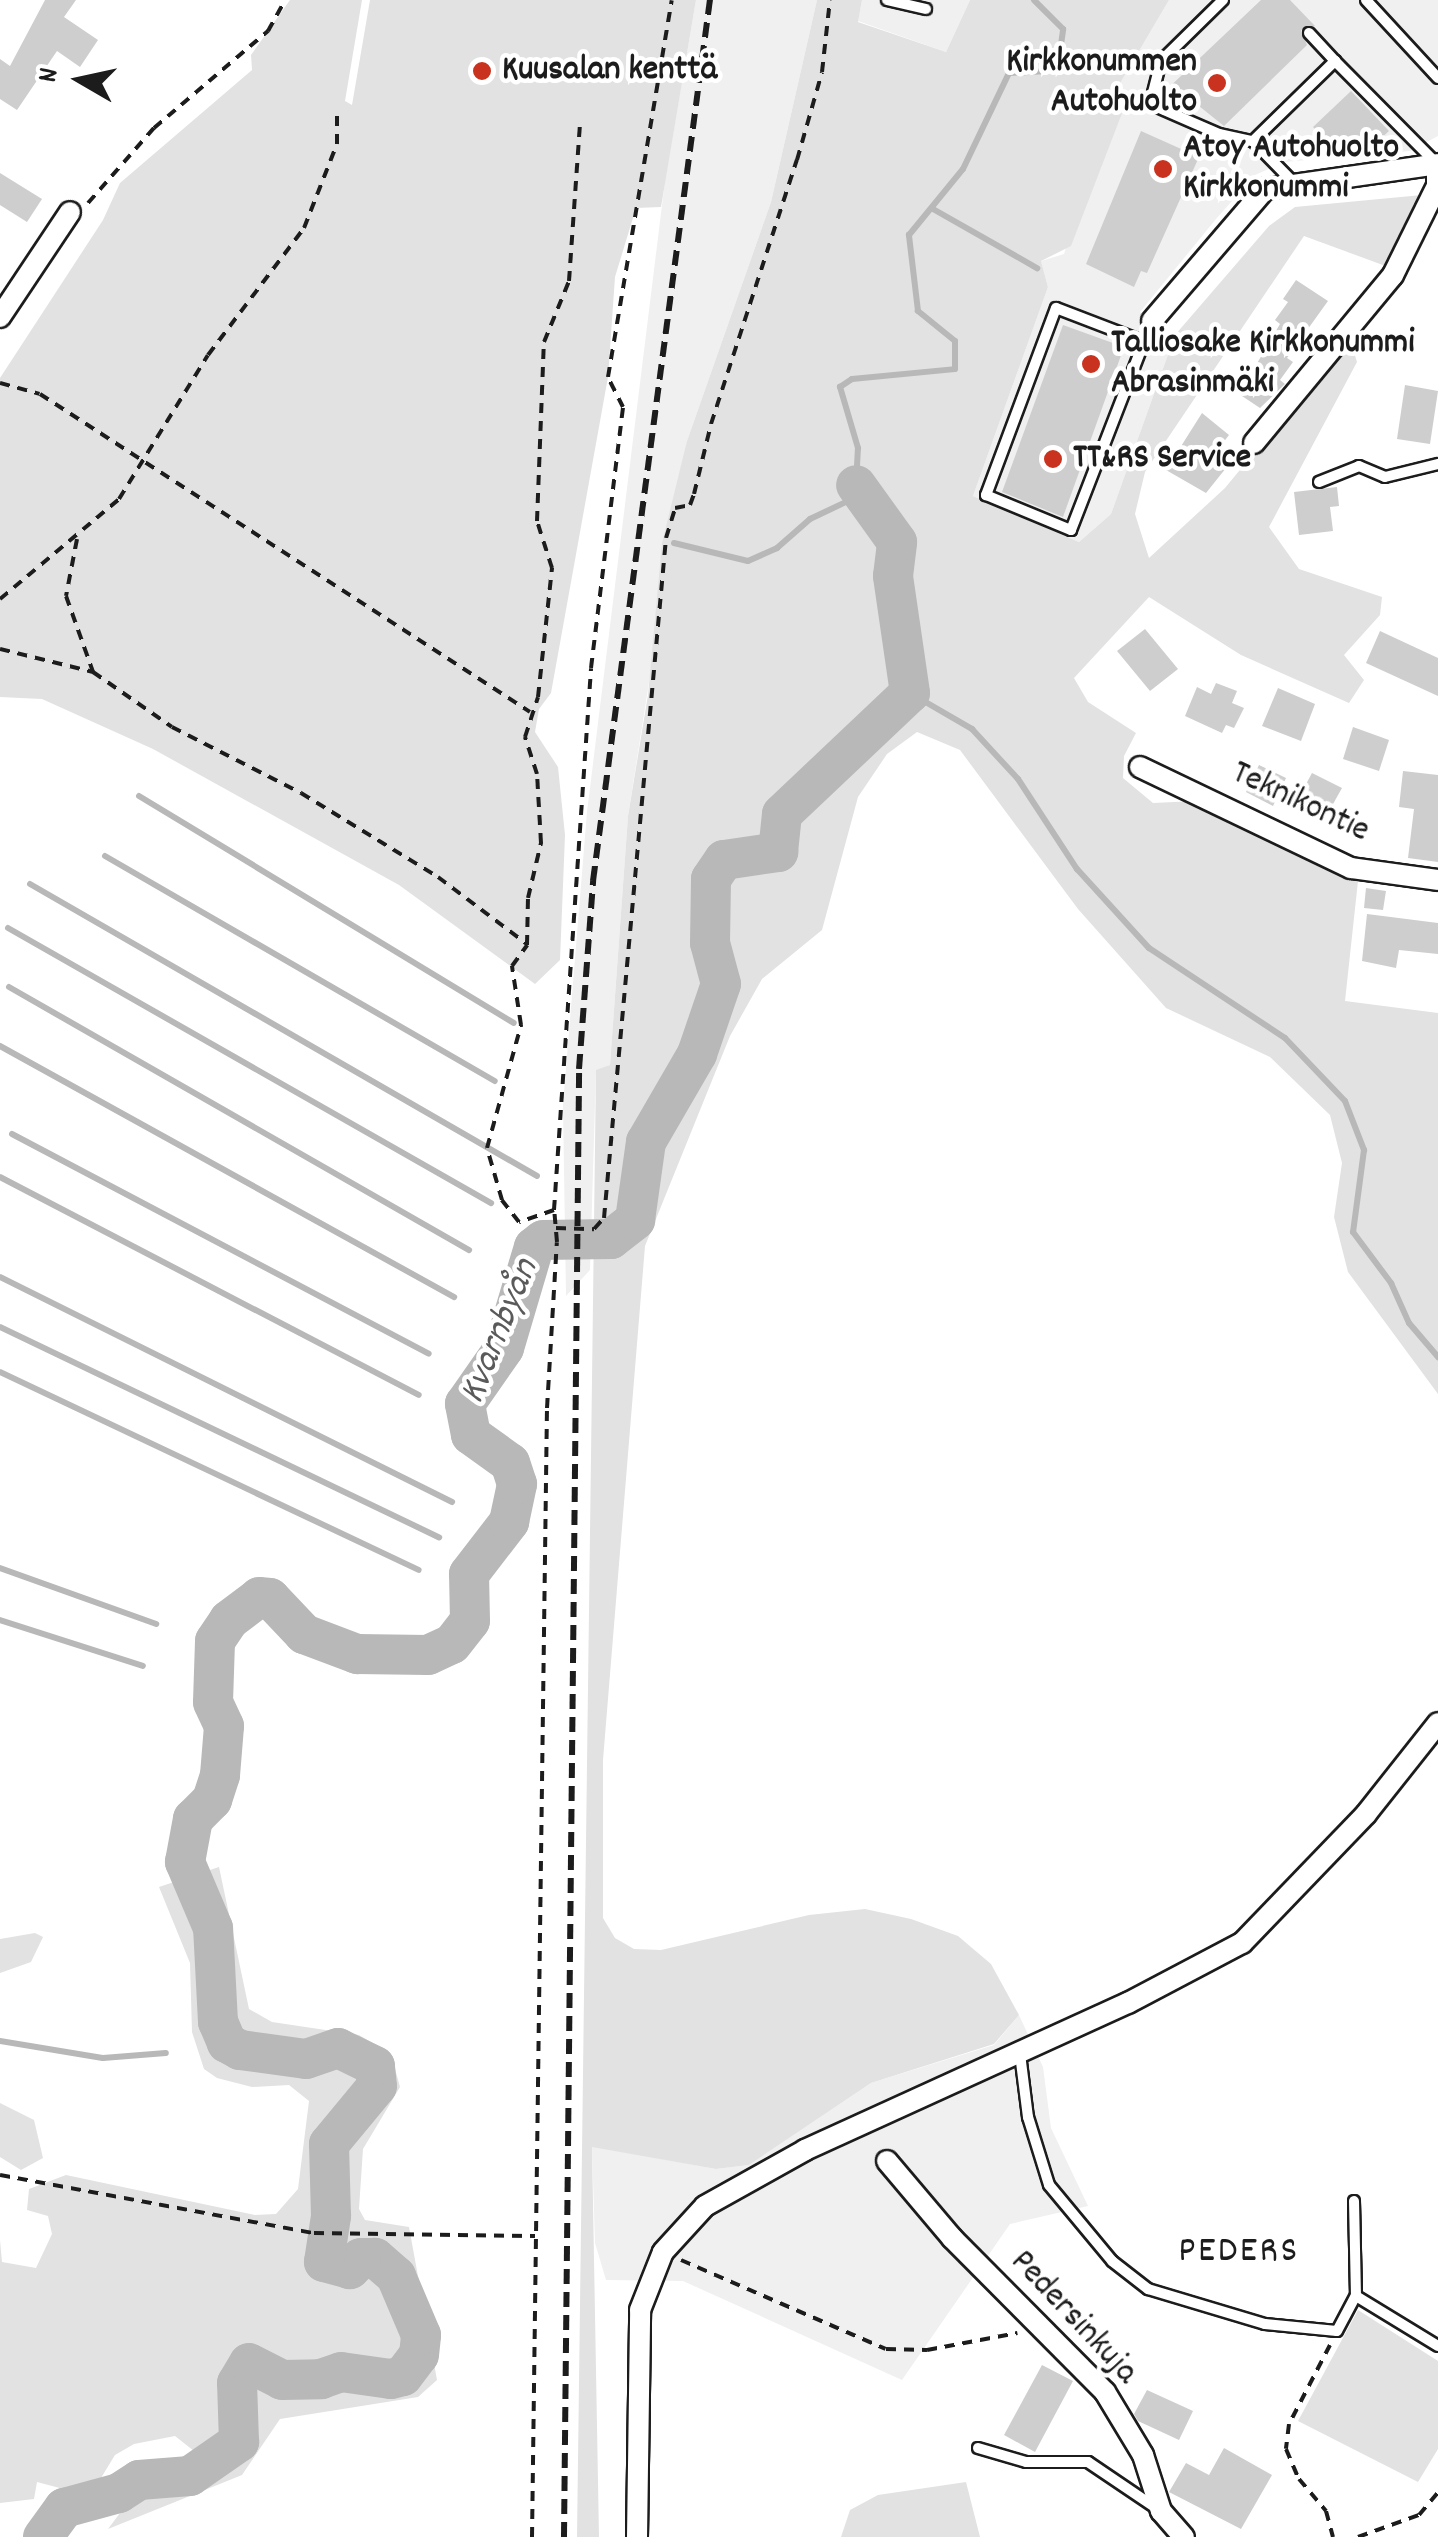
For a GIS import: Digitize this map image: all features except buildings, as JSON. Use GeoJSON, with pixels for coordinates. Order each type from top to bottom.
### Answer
{"type":"FeatureCollection","features":[{"type":"Feature","properties":{"kind":"street"},"geometry":{"type":"LineString","coordinates":[[1152,321],[1266,189],[1293,182],[1438,164],[1434,208],[1393,275],[1254,443]]}},
{"type":"Feature","properties":{"kind":"street"},"geometry":{"type":"LineString","coordinates":[[0,317],[77,210]]}},
{"type":"Feature","properties":{"kind":"street","name":"Teknikontie"},"geometry":{"type":"LineString","coordinates":[[1140,766],[1351,868],[1438,880]]}},
{"type":"Feature","properties":{"kind":"street"},"geometry":{"type":"LineString","coordinates":[[637,2537],[640,2310],[663,2252],[705,2206],[755,2178],[1020,2054],[1242,1943],[1366,1814],[1438,1723]]}},
{"type":"Feature","properties":{"kind":"street","name":"Pedersinkuja"},"geometry":{"type":"LineString","coordinates":[[887,2161],[1041,2331],[1106,2392],[1143,2455],[1161,2511],[1184,2537]]}},
{"type":"Feature","properties":{"kind":"lane"},"geometry":{"type":"LineString","coordinates":[[887,0],[926,9]]}},
{"type":"Feature","properties":{"kind":"lane"},"geometry":{"type":"LineString","coordinates":[[1222,0],[1161,61],[1150,104],[1218,134],[1253,141],[1293,182]]}},
{"type":"Feature","properties":{"kind":"lane"},"geometry":{"type":"LineString","coordinates":[[1366,0],[1438,78]]}},
{"type":"Feature","properties":{"kind":"lane"},"geometry":{"type":"LineString","coordinates":[[1309,33],[1438,164]]}},
{"type":"Feature","properties":{"kind":"lane"},"geometry":{"type":"LineString","coordinates":[[1253,141],[1334,61]]}},
{"type":"Feature","properties":{"kind":"lane"},"geometry":{"type":"LineString","coordinates":[[1142,342],[1056,308],[986,495],[1070,530],[1152,321]]}},
{"type":"Feature","properties":{"kind":"lane"},"geometry":{"type":"LineString","coordinates":[[1319,482],[1359,466],[1385,477],[1438,464]]}},
{"type":"Feature","properties":{"kind":"lane"},"geometry":{"type":"LineString","coordinates":[[1020,2054],[1028,2117],[1049,2185],[1112,2261],[1148,2288],[1195,2308],[1337,2332],[1356,2296],[1354,2202]]}},
{"type":"Feature","properties":{"kind":"lane"},"geometry":{"type":"LineString","coordinates":[[1356,2296],[1438,2346]]}},
{"type":"Feature","properties":{"kind":"lane"},"geometry":{"type":"LineString","coordinates":[[978,2448],[1026,2462],[1088,2462],[1161,2511]]}},
{"type":"Feature","properties":{"kind":"path"},"geometry":{"type":"LineString","coordinates":[[77,210],[154,128],[268,31],[285,0]]}},
{"type":"Feature","properties":{"kind":"path"},"geometry":{"type":"LineString","coordinates":[[532,2537],[546,1408],[554,1210],[592,668],[624,407],[608,378],[672,0]]}},
{"type":"Feature","properties":{"kind":"path"},"geometry":{"type":"LineString","coordinates":[[556,1228],[594,1229],[604,1218],[634,837],[666,538],[675,508],[690,506],[710,424],[797,160],[822,72],[830,0]]}},
{"type":"Feature","properties":{"kind":"path"},"geometry":{"type":"LineString","coordinates":[[0,599],[77,538],[119,498],[144,463],[208,355],[304,228],[334,154],[337,116]]}},
{"type":"Feature","properties":{"kind":"path"},"geometry":{"type":"LineString","coordinates":[[554,1210],[519,1222],[502,1200],[487,1148],[521,1025],[512,966],[527,944],[528,898],[541,842],[537,774],[525,737],[538,697],[552,568],[536,520],[544,342],[569,281],[580,124]]}},
{"type":"Feature","properties":{"kind":"path"},"geometry":{"type":"LineString","coordinates":[[0,383],[40,394],[530,712]]}},
{"type":"Feature","properties":{"kind":"path"},"geometry":{"type":"LineString","coordinates":[[77,538],[66,596],[93,672]]}},
{"type":"Feature","properties":{"kind":"path"},"geometry":{"type":"LineString","coordinates":[[0,649],[93,672],[172,727],[301,793],[438,877],[527,944]]}},
{"type":"Feature","properties":{"kind":"path"},"geometry":{"type":"LineString","coordinates":[[0,2176],[318,2233],[535,2236]]}},
{"type":"Feature","properties":{"kind":"path"},"geometry":{"type":"LineString","coordinates":[[663,2252],[886,2348],[927,2350],[1041,2331]]}},
{"type":"Feature","properties":{"kind":"path"},"geometry":{"type":"LineString","coordinates":[[1333,2537],[1326,2511],[1298,2479],[1286,2449],[1290,2424],[1337,2332]]}},
{"type":"Feature","properties":{"kind":"path"},"geometry":{"type":"LineString","coordinates":[[1358,2537],[1419,2515],[1438,2492]]}},
{"type":"Feature","properties":{"kind":"shaded area"},"geometry":{"type":"Polygon","coordinates":[[[290,0],[362,0],[345,101],[352,105],[370,0],[696,0],[661,207],[636,208],[615,277],[608,377],[551,693],[539,709],[535,732],[558,767],[565,835],[560,960],[535,984],[399,885],[153,749],[42,699],[0,697],[0,378],[103,220],[120,183],[252,70],[251,55],[290,0]]]}},
{"type":"Feature","properties":{"kind":"shaded area"},"geometry":{"type":"Polygon","coordinates":[[[696,0],[817,0],[771,202],[687,441],[628,816],[610,1065],[596,1071],[590,1270],[566,1296],[563,1105],[587,812],[665,181],[696,0]]]}},
{"type":"Feature","properties":{"kind":"shaded area"},"geometry":{"type":"Polygon","coordinates":[[[817,0],[862,0],[858,22],[946,52],[970,0],[1169,0],[1112,97],[1124,108],[1071,246],[1041,261],[1048,287],[973,496],[1079,542],[1111,514],[1175,335],[1269,226],[1295,207],[1422,195],[1391,268],[1304,236],[1145,472],[1135,514],[1149,558],[1225,488],[1339,350],[1352,346],[1357,362],[1269,527],[1299,569],[1382,597],[1380,615],[1344,655],[1364,680],[1349,703],[1241,655],[1149,597],[1074,678],[1088,702],[1136,733],[1124,756],[1123,778],[1153,803],[1196,801],[1358,881],[1345,1001],[1438,1013],[1438,1394],[1348,1272],[1334,1217],[1342,1163],[1330,1115],[1270,1057],[1166,1008],[1078,909],[960,750],[917,732],[887,754],[858,797],[822,930],[762,979],[730,1036],[645,1246],[603,1760],[603,1918],[615,1938],[634,1949],[661,1950],[809,1915],[865,1909],[911,1919],[958,1936],[991,1964],[1019,2015],[994,2044],[871,2083],[749,2165],[716,2169],[592,2147],[599,2537],[577,2537],[596,1070],[610,1065],[628,816],[648,695],[662,543],[687,441],[771,202],[817,0]]]}},
{"type":"Feature","properties":{"kind":"shaded area"},"geometry":{"type":"Polygon","coordinates":[[[862,0],[970,0],[946,52],[858,21],[862,0]]]}},
{"type":"Feature","properties":{"kind":"shaded area"},"geometry":{"type":"Polygon","coordinates":[[[1169,0],[1438,0],[1438,136],[1410,151],[1284,162],[1255,175],[1216,219],[1140,312],[1175,335],[1111,514],[1079,542],[973,496],[1048,287],[1041,261],[1064,254],[1112,97],[1169,0]]]}},
{"type":"Feature","properties":{"kind":"shaded area"},"geometry":{"type":"Polygon","coordinates":[[[219,1867],[249,2009],[272,2022],[359,2035],[391,2054],[400,2087],[363,2149],[359,2209],[365,2220],[409,2227],[437,2380],[418,2397],[280,2419],[242,2475],[108,2529],[123,2509],[162,2485],[197,2477],[199,2455],[175,2436],[134,2444],[115,2455],[90,2496],[37,2482],[34,2499],[0,2503],[0,2240],[2,2262],[36,2268],[52,2234],[48,2216],[27,2210],[29,2189],[66,2175],[255,2215],[276,2214],[298,2189],[309,2101],[289,2085],[252,2087],[217,2078],[204,2069],[192,2032],[190,1963],[159,1887],[219,1867]]]}},
{"type":"Feature","properties":{"kind":"shaded area"},"geometry":{"type":"Polygon","coordinates":[[[35,1933],[43,1937],[31,1962],[0,1973],[0,1939],[35,1933]]]}},
{"type":"Feature","properties":{"kind":"shaded area"},"geometry":{"type":"Polygon","coordinates":[[[1019,2015],[1043,2067],[1051,2128],[1088,2206],[1010,2224],[902,2380],[683,2281],[606,2280],[595,2243],[592,2146],[716,2169],[749,2165],[871,2083],[994,2045],[1019,2015]]]}},
{"type":"Feature","properties":{"kind":"shaded area"},"geometry":{"type":"Polygon","coordinates":[[[0,2103],[34,2120],[43,2158],[21,2170],[0,2157],[0,2103]]]}},
{"type":"Feature","properties":{"kind":"shaded area"},"geometry":{"type":"Polygon","coordinates":[[[1358,2310],[1438,2361],[1438,2449],[1418,2482],[1298,2421],[1358,2310]]]}},
{"type":"Feature","properties":{"kind":"shaded area"},"geometry":{"type":"Polygon","coordinates":[[[966,2482],[980,2537],[841,2537],[850,2510],[878,2495],[966,2482]]]}},
{"type":"Feature","properties":{"kind":"waterway"},"geometry":{"type":"LineString","coordinates":[[674,543],[748,561],[777,548],[810,519],[850,500],[856,485],[858,448],[840,387],[852,379],[955,369],[955,341],[918,311],[909,235],[963,169],[1009,73],[1043,71],[1059,59],[1063,29],[1034,0]]}},
{"type":"Feature","properties":{"kind":"waterway"},"geometry":{"type":"LineString","coordinates":[[933,209],[1037,268]]}},
{"type":"Feature","properties":{"kind":"waterway","name":"Kvarnbyån"},"geometry":{"type":"LineString","coordinates":[[43,2537],[64,2508],[119,2493],[139,2480],[190,2476],[239,2442],[237,2383],[249,2363],[282,2380],[321,2379],[341,2372],[391,2379],[403,2376],[419,2355],[421,2335],[396,2276],[375,2258],[361,2258],[350,2269],[324,2262],[331,2216],[329,2144],[377,2086],[375,2066],[338,2048],[306,2059],[240,2050],[227,2043],[218,2022],[213,1928],[185,1862],[193,1819],[212,1800],[220,1775],[224,1726],[213,1702],[215,1641],[229,1620],[259,1597],[270,1598],[304,1634],[357,1654],[428,1655],[452,1644],[470,1621],[469,1574],[509,1522],[517,1484],[510,1463],[471,1435],[465,1404],[504,1348],[534,1247],[543,1240],[611,1239],[635,1220],[646,1142],[697,1054],[721,984],[710,943],[711,879],[724,860],[778,852],[782,814],[910,693],[893,576],[897,542],[856,485]]}},
{"type":"Feature","properties":{"kind":"waterway"},"geometry":{"type":"LineString","coordinates":[[910,693],[972,729],[1018,779],[1077,869],[1149,948],[1285,1038],[1345,1101],[1364,1150],[1353,1232],[1391,1283],[1409,1323],[1438,1357]]}},
{"type":"Feature","properties":{"kind":"waterway"},"geometry":{"type":"LineString","coordinates":[[139,796],[514,1023]]}},
{"type":"Feature","properties":{"kind":"waterway"},"geometry":{"type":"LineString","coordinates":[[105,856],[495,1081]]}},
{"type":"Feature","properties":{"kind":"waterway"},"geometry":{"type":"LineString","coordinates":[[30,884],[537,1176]]}},
{"type":"Feature","properties":{"kind":"waterway"},"geometry":{"type":"LineString","coordinates":[[8,928],[491,1203]]}},
{"type":"Feature","properties":{"kind":"waterway"},"geometry":{"type":"LineString","coordinates":[[9,987],[469,1250]]}},
{"type":"Feature","properties":{"kind":"waterway"},"geometry":{"type":"LineString","coordinates":[[0,1046],[454,1297]]}},
{"type":"Feature","properties":{"kind":"waterway"},"geometry":{"type":"LineString","coordinates":[[12,1134],[429,1354]]}},
{"type":"Feature","properties":{"kind":"waterway"},"geometry":{"type":"LineString","coordinates":[[0,1177],[419,1395]]}},
{"type":"Feature","properties":{"kind":"waterway"},"geometry":{"type":"LineString","coordinates":[[0,1277],[452,1502]]}},
{"type":"Feature","properties":{"kind":"waterway"},"geometry":{"type":"LineString","coordinates":[[0,1327],[439,1537]]}},
{"type":"Feature","properties":{"kind":"waterway"},"geometry":{"type":"LineString","coordinates":[[0,1372],[418,1570]]}},
{"type":"Feature","properties":{"kind":"waterway"},"geometry":{"type":"LineString","coordinates":[[0,1568],[156,1624]]}},
{"type":"Feature","properties":{"kind":"waterway"},"geometry":{"type":"LineString","coordinates":[[0,1620],[143,1666]]}},
{"type":"Feature","properties":{"kind":"waterway"},"geometry":{"type":"LineString","coordinates":[[0,2041],[103,2058],[166,2053]]}},
{"type":"Feature","properties":{"kind":"railway"},"geometry":{"type":"LineString","coordinates":[[564,2537],[579,1069],[593,881],[710,0]]}},
{"type":"Feature","properties":{"kind":"place","name":"Kuusalan kenttä"},"geometry":{"type":"Point","coordinates":[482,71]}},
{"type":"Feature","properties":{"kind":"place","name":"Kirkkonummen Autohuolto"},"geometry":{"type":"Point","coordinates":[1217,83]}},
{"type":"Feature","properties":{"kind":"place","name":"Atoy Autohuolto Kirkkonummi"},"geometry":{"type":"Point","coordinates":[1163,169]}},
{"type":"Feature","properties":{"kind":"place","name":"Talliosake Kirkkonummi Abrasinmäki"},"geometry":{"type":"Point","coordinates":[1091,364]}},
{"type":"Feature","properties":{"kind":"place","name":"TT&RS Service"},"geometry":{"type":"Point","coordinates":[1053,459]}},
{"type":"Feature","properties":{"kind":"district","name":"PEDERS"},"geometry":{"type":"Point","coordinates":[1239,2253]}}]}
